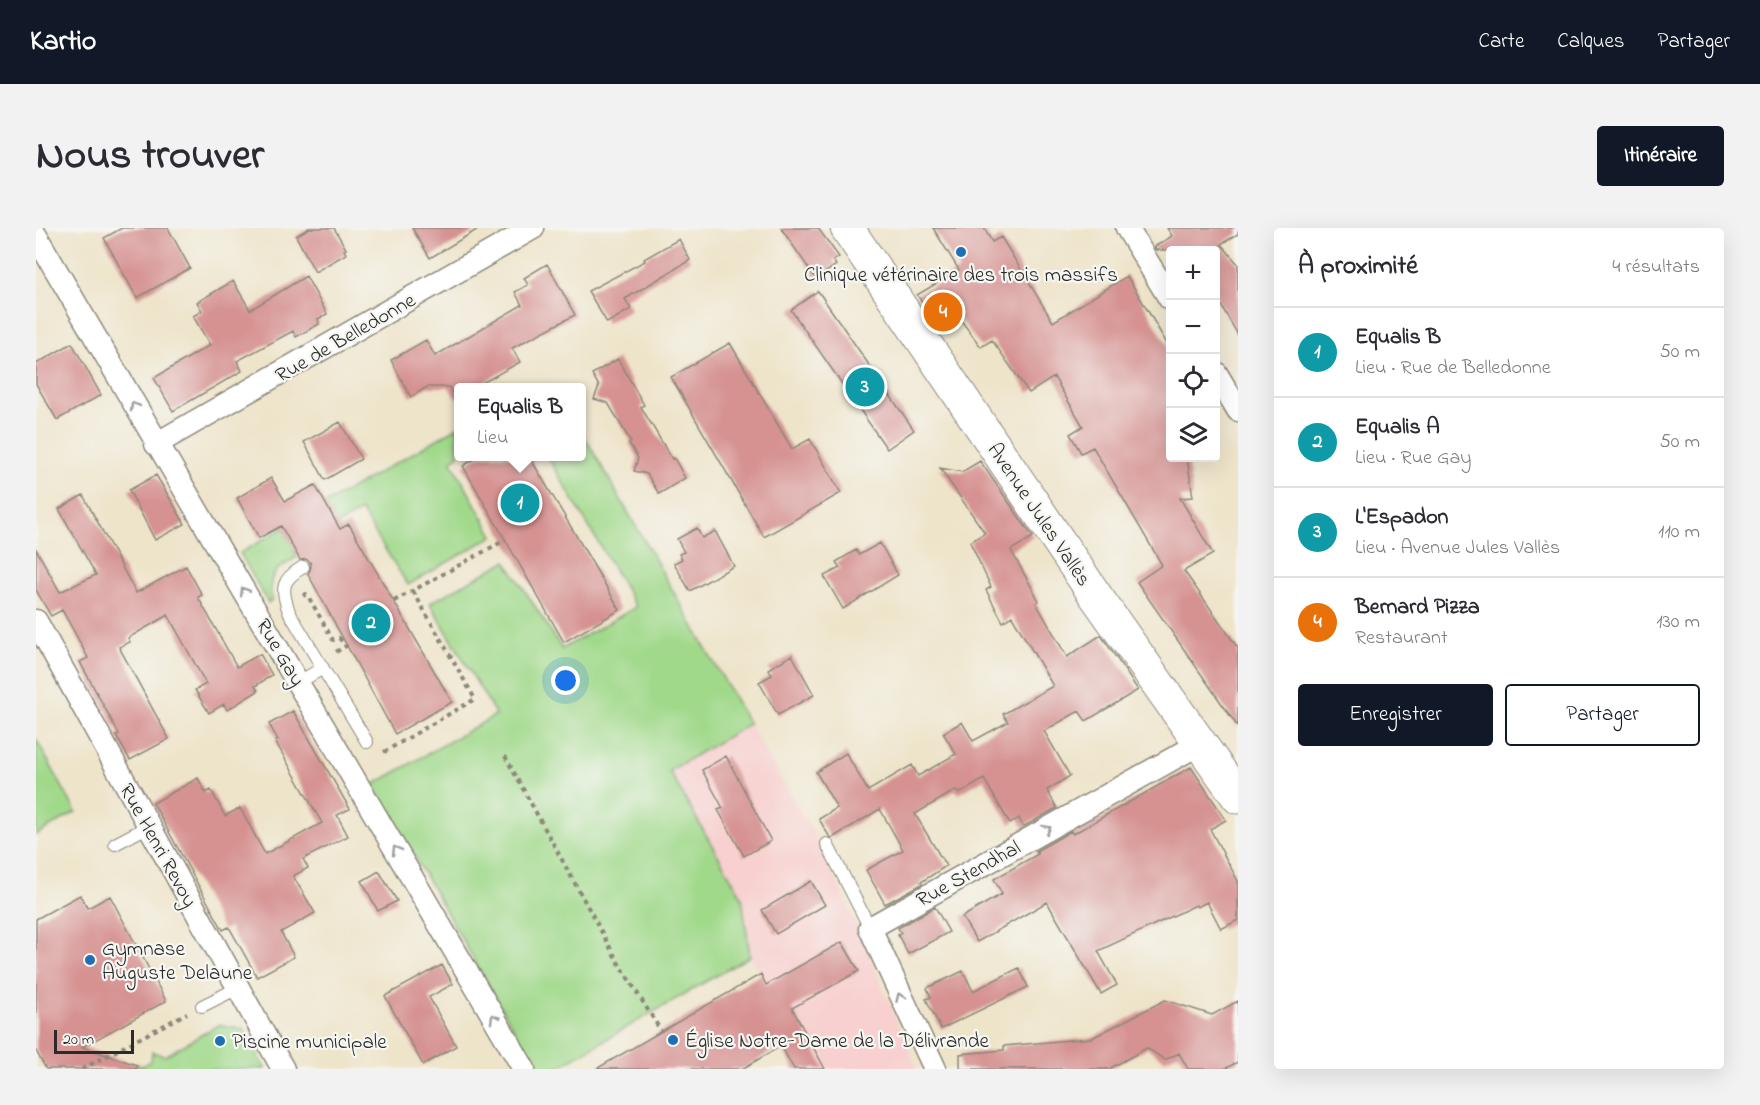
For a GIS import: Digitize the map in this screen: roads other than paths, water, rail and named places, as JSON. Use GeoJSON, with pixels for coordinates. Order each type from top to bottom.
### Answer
{"type":"FeatureCollection","features":[{"type":"Feature","properties":{"kind":"street","name":"Rue de Belledonne"},"geometry":{"type":"LineString","coordinates":[[156,444],[533,228]]}},
{"type":"Feature","properties":{"kind":"street","name":"Avenue Jules Vallès"},"geometry":{"type":"LineString","coordinates":[[847,228],[1093,592],[1238,796]]}},
{"type":"Feature","properties":{"kind":"street"},"geometry":{"type":"LineString","coordinates":[[1127,228],[1166,292]]}},
{"type":"Feature","properties":{"kind":"street","name":"Rue Gay"},"geometry":{"type":"LineString","coordinates":[[36,236],[524,1069]]}},
{"type":"Feature","properties":{"kind":"street"},"geometry":{"type":"LineString","coordinates":[[1220,381],[1238,410]]}},
{"type":"Feature","properties":{"kind":"street","name":"Rue Henri Revoy"},"geometry":{"type":"LineString","coordinates":[[36,621],[283,1069]]}},
{"type":"Feature","properties":{"kind":"street","name":"Rue Stendhal"},"geometry":{"type":"LineString","coordinates":[[870,928],[1201,743]]}},
{"type":"Feature","properties":{"kind":"street"},"geometry":{"type":"LineString","coordinates":[[870,928],[935,1069]]}},
{"type":"Feature","properties":{"kind":"lane"},"geometry":{"type":"LineString","coordinates":[[303,567],[289,576],[284,587],[284,597],[289,612],[367,742]]}},
{"type":"Feature","properties":{"kind":"lane"},"geometry":{"type":"LineString","coordinates":[[298,682],[323,668]]}},
{"type":"Feature","properties":{"kind":"lane"},"geometry":{"type":"LineString","coordinates":[[115,844],[148,826]]}},
{"type":"Feature","properties":{"kind":"lane"},"geometry":{"type":"LineString","coordinates":[[827,843],[870,928]]}},
{"type":"Feature","properties":{"kind":"lane"},"geometry":{"type":"LineString","coordinates":[[202,1006],[238,988]]}},
{"type":"Feature","properties":{"kind":"place","name":"Clinique vétérinaire des trois massifs"},"geometry":{"type":"Point","coordinates":[961,252]}},
{"type":"Feature","properties":{"kind":"place","name":"Bernard Pizza"},"geometry":{"type":"Point","coordinates":[943,312]}},
{"type":"Feature","properties":{"kind":"place","name":"L'Espadon"},"geometry":{"type":"Point","coordinates":[865,387]}},
{"type":"Feature","properties":{"kind":"place","name":"Equalis B"},"geometry":{"type":"Point","coordinates":[520,503]}},
{"type":"Feature","properties":{"kind":"place","name":"Equalis A"},"geometry":{"type":"Point","coordinates":[371,623]}},
{"type":"Feature","properties":{"kind":"place","name":"Gymnase Auguste Delaune"},"geometry":{"type":"Point","coordinates":[90,960]}},
{"type":"Feature","properties":{"kind":"place","name":"Église Notre-Dame de la Délivrande"},"geometry":{"type":"Point","coordinates":[673,1040]}},
{"type":"Feature","properties":{"kind":"place","name":"Piscine municipale"},"geometry":{"type":"Point","coordinates":[220,1041]}}]}
